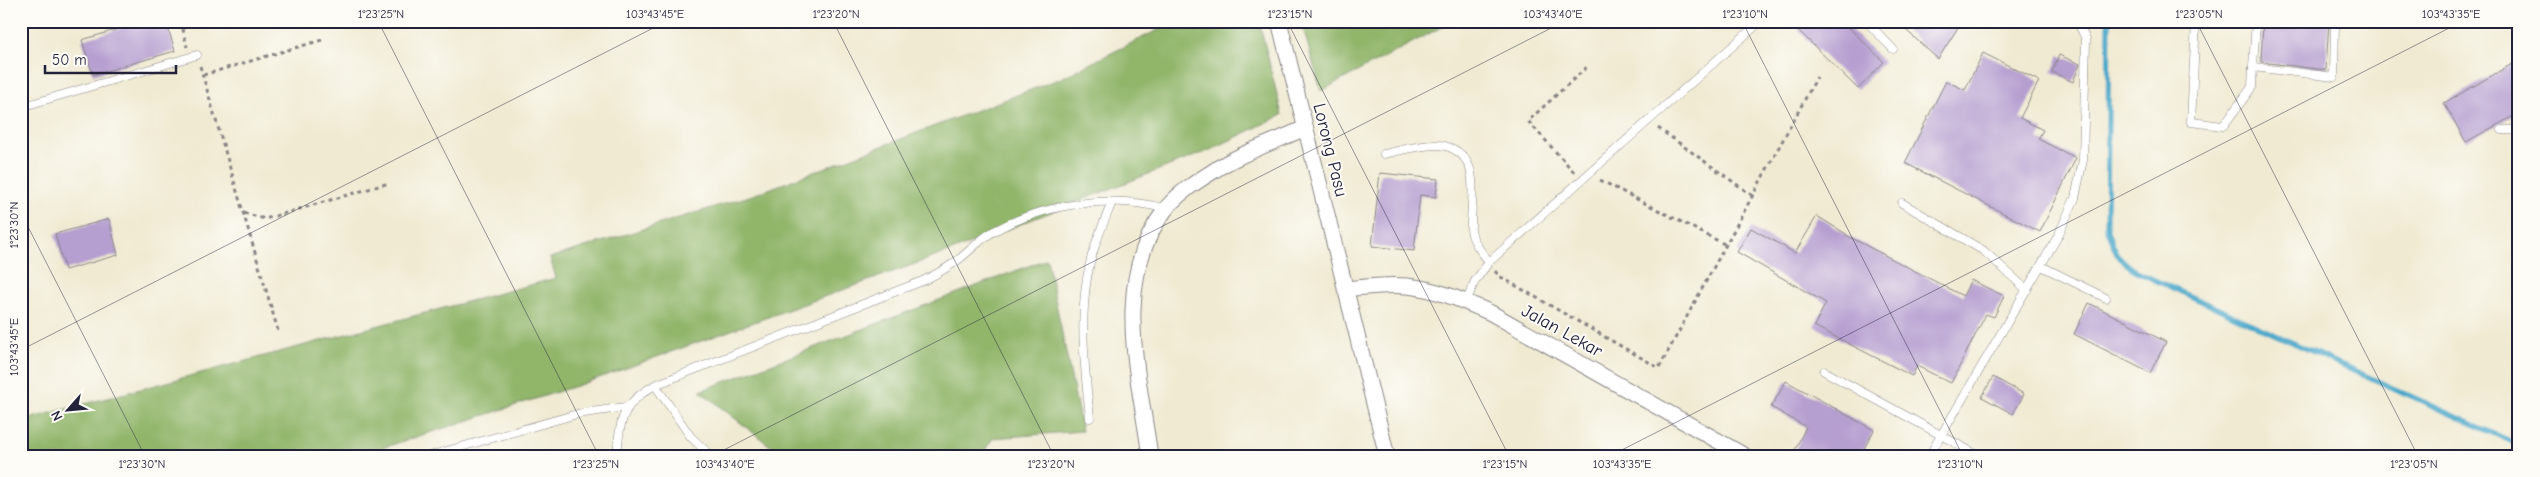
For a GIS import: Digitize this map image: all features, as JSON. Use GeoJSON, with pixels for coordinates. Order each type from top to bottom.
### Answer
{"type":"FeatureCollection","features":[{"type":"Feature","properties":{"kind":"street","name":"Lorong Pasu"},"geometry":{"type":"LineString","coordinates":[[1279,21],[1387,456]]}},
{"type":"Feature","properties":{"kind":"street"},"geometry":{"type":"LineString","coordinates":[[1150,456],[1132,315],[1137,266],[1149,235],[1166,209],[1185,191],[1214,170],[1305,128]]}},
{"type":"Feature","properties":{"kind":"street","name":"Jalan Lekar"},"geometry":{"type":"LineString","coordinates":[[1346,288],[1406,286],[1436,291],[1466,302],[1491,313],[1745,456]]}},
{"type":"Feature","properties":{"kind":"lane"},"geometry":{"type":"LineString","coordinates":[[1466,302],[1475,281],[1489,262],[1761,21]]}},
{"type":"Feature","properties":{"kind":"lane"},"geometry":{"type":"LineString","coordinates":[[1866,21],[1893,49]]}},
{"type":"Feature","properties":{"kind":"lane"},"geometry":{"type":"LineString","coordinates":[[1929,456],[2058,236],[2075,198],[2083,160],[2086,39],[2077,21]]}},
{"type":"Feature","properties":{"kind":"lane"},"geometry":{"type":"LineString","coordinates":[[2196,21],[2191,122],[2223,126],[2252,87],[2256,21]]}},
{"type":"Feature","properties":{"kind":"lane"},"geometry":{"type":"LineString","coordinates":[[2253,67],[2334,77],[2336,21]]}},
{"type":"Feature","properties":{"kind":"lane"},"geometry":{"type":"LineString","coordinates":[[21,106],[193,56]]}},
{"type":"Feature","properties":{"kind":"lane"},"geometry":{"type":"LineString","coordinates":[[2502,130],[2519,130]]}},
{"type":"Feature","properties":{"kind":"lane"},"geometry":{"type":"LineString","coordinates":[[1384,154],[1443,145],[1465,158],[1473,178],[1474,199],[1471,229],[1477,245],[1489,262]]}},
{"type":"Feature","properties":{"kind":"lane"},"geometry":{"type":"LineString","coordinates":[[1090,418],[1084,364],[1087,286],[1093,250],[1112,202]]}},
{"type":"Feature","properties":{"kind":"lane"},"geometry":{"type":"LineString","coordinates":[[617,456],[620,422],[626,408],[638,394],[655,385],[925,280],[959,259],[976,242],[1020,220],[1048,210],[1082,204],[1141,202],[1166,209]]}},
{"type":"Feature","properties":{"kind":"lane"},"geometry":{"type":"LineString","coordinates":[[1902,203],[1984,251],[2027,290]]}},
{"type":"Feature","properties":{"kind":"lane"},"geometry":{"type":"LineString","coordinates":[[2041,266],[2106,298]]}},
{"type":"Feature","properties":{"kind":"lane"},"geometry":{"type":"LineString","coordinates":[[1824,371],[1979,456]]}},
{"type":"Feature","properties":{"kind":"lane"},"geometry":{"type":"LineString","coordinates":[[655,385],[686,431],[711,456]]}},
{"type":"Feature","properties":{"kind":"lane"},"geometry":{"type":"LineString","coordinates":[[429,456],[577,414],[626,408]]}},
{"type":"Feature","properties":{"kind":"path"},"geometry":{"type":"LineString","coordinates":[[181,21],[193,56],[203,75],[279,334]]}},
{"type":"Feature","properties":{"kind":"path"},"geometry":{"type":"LineString","coordinates":[[203,75],[322,40]]}},
{"type":"Feature","properties":{"kind":"path"},"geometry":{"type":"LineString","coordinates":[[1581,180],[1528,121],[1589,65]]}},
{"type":"Feature","properties":{"kind":"path"},"geometry":{"type":"LineString","coordinates":[[1489,262],[1499,276],[1659,368],[1817,77]]}},
{"type":"Feature","properties":{"kind":"path"},"geometry":{"type":"LineString","coordinates":[[1648,120],[1753,196]]}},
{"type":"Feature","properties":{"kind":"path"},"geometry":{"type":"LineString","coordinates":[[1588,174],[1726,245]]}},
{"type":"Feature","properties":{"kind":"path"},"geometry":{"type":"LineString","coordinates":[[244,213],[265,219],[389,183]]}},
{"type":"Feature","properties":{"kind":"green space"},"geometry":{"type":"Polygon","coordinates":[[[1176,21],[1259,21],[1282,115],[1210,150],[951,251],[582,384],[357,456],[21,456],[21,421],[556,278],[550,258],[753,195],[1059,79],[1176,21]]]}},
{"type":"Feature","properties":{"kind":"green space"},"geometry":{"type":"Polygon","coordinates":[[[1301,21],[1453,21],[1321,91],[1301,21]]]}},
{"type":"Feature","properties":{"kind":"green space"},"geometry":{"type":"Polygon","coordinates":[[[1047,259],[1082,431],[993,438],[981,456],[783,456],[700,391],[1047,259]]]}},
{"type":"Feature","properties":{"kind":"building"},"geometry":{"type":"Polygon","coordinates":[[[145,21],[166,21],[175,51],[93,75],[82,40],[145,21]]]}},
{"type":"Feature","properties":{"kind":"building"},"geometry":{"type":"Polygon","coordinates":[[[1806,21],[1842,21],[1884,62],[1858,89],[1798,30],[1806,21]]]}},
{"type":"Feature","properties":{"kind":"building"},"geometry":{"type":"Polygon","coordinates":[[[1896,21],[1962,21],[1938,59],[1896,21]]]}},
{"type":"Feature","properties":{"kind":"building"},"geometry":{"type":"Polygon","coordinates":[[[2263,21],[2329,21],[2326,70],[2261,62],[2263,21]]]}},
{"type":"Feature","properties":{"kind":"building"},"geometry":{"type":"Polygon","coordinates":[[[1983,53],[2039,81],[2020,118],[2043,130],[2038,139],[2076,158],[2040,232],[1905,163],[1946,81],[1965,90],[1983,53]]]}},
{"type":"Feature","properties":{"kind":"building"},"geometry":{"type":"Polygon","coordinates":[[[2059,55],[2080,64],[2073,82],[2052,72],[2059,55]]]}},
{"type":"Feature","properties":{"kind":"building"},"geometry":{"type":"Polygon","coordinates":[[[2512,64],[2519,77],[2519,113],[2466,142],[2444,103],[2512,64]]]}},
{"type":"Feature","properties":{"kind":"building"},"geometry":{"type":"Polygon","coordinates":[[[1380,173],[1438,179],[1436,197],[1420,195],[1414,251],[1372,246],[1380,173]]]}},
{"type":"Feature","properties":{"kind":"building"},"geometry":{"type":"Polygon","coordinates":[[[1817,216],[1846,235],[1963,296],[1971,280],[2004,296],[1994,317],[1986,314],[1951,383],[1917,366],[1912,376],[1814,326],[1826,303],[1737,252],[1751,228],[1795,253],[1817,216]]]}},
{"type":"Feature","properties":{"kind":"building"},"geometry":{"type":"Polygon","coordinates":[[[109,219],[118,255],[65,270],[55,234],[109,219]]]}},
{"type":"Feature","properties":{"kind":"building"},"geometry":{"type":"Polygon","coordinates":[[[2089,303],[2166,342],[2150,373],[2074,334],[2089,303]]]}},
{"type":"Feature","properties":{"kind":"building"},"geometry":{"type":"Polygon","coordinates":[[[1993,377],[2024,394],[2013,414],[1982,397],[1993,377]]]}},
{"type":"Feature","properties":{"kind":"building"},"geometry":{"type":"Polygon","coordinates":[[[1786,381],[1874,430],[1860,456],[1792,456],[1806,427],[1771,407],[1786,381]]]}},
{"type":"Feature","properties":{"kind":"waterway"},"geometry":{"type":"LineString","coordinates":[[2109,21],[2107,231],[2119,258],[2137,272],[2519,445]]}}]}
